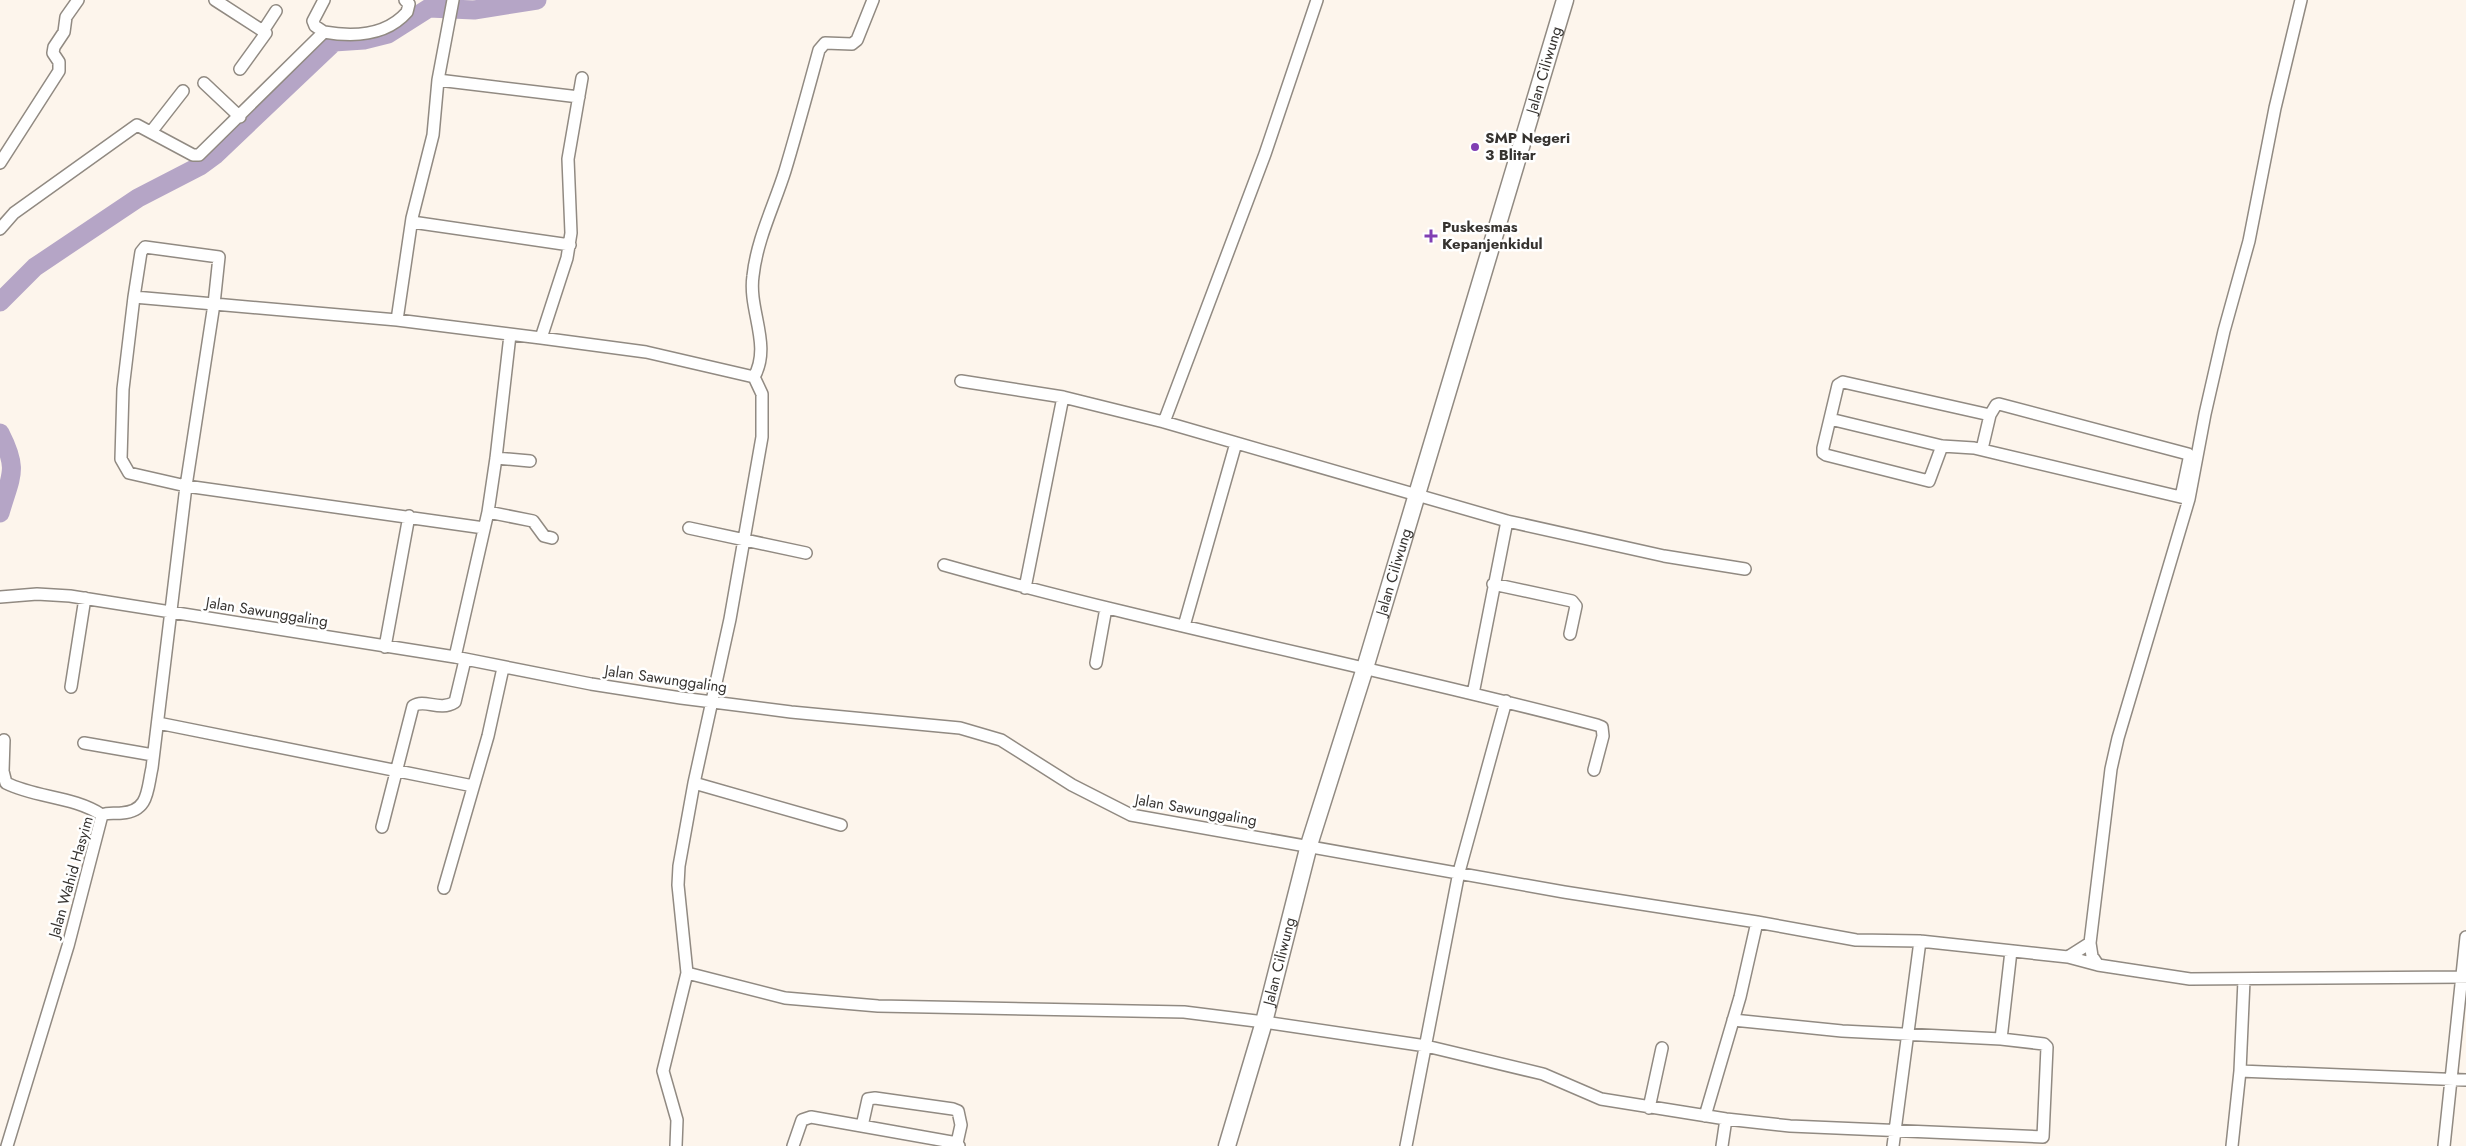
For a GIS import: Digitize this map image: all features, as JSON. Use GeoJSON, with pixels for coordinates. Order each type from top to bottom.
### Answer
{"type":"FeatureCollection","features":[{"type":"Feature","properties":{"kind":"main road","name":"Jalan Ciliwung"},"geometry":{"type":"LineString","coordinates":[[1227,1146],[1264,1022],[1309,845],[1365,668],[1565,0]]}},
{"type":"Feature","properties":{"kind":"street"},"geometry":{"type":"LineString","coordinates":[[0,163],[59,71],[59,62],[53,53],[54,48],[64,32],[66,17],[78,0]]}},
{"type":"Feature","properties":{"kind":"street"},"geometry":{"type":"LineString","coordinates":[[215,0],[266,35],[240,69]]}},
{"type":"Feature","properties":{"kind":"street"},"geometry":{"type":"LineString","coordinates":[[324,0],[313,20],[315,26],[324,32],[348,36],[382,29],[407,12],[408,4],[405,0]]}},
{"type":"Feature","properties":{"kind":"street"},"geometry":{"type":"LineString","coordinates":[[397,320],[412,222],[434,136],[438,80],[453,0]]}},
{"type":"Feature","properties":{"kind":"street"},"geometry":{"type":"LineString","coordinates":[[676,1146],[677,1120],[663,1071],[687,973],[678,885],[679,866],[694,783],[713,701],[745,538],[762,437],[762,394],[754,377],[760,363],[761,349],[752,296],[753,275],[760,239],[785,172],[819,50],[825,43],[852,44],[857,40],[873,0]]}},
{"type":"Feature","properties":{"kind":"street"},"geometry":{"type":"LineString","coordinates":[[1164,422],[1265,154],[1317,0]]}},
{"type":"Feature","properties":{"kind":"street"},"geometry":{"type":"LineString","coordinates":[[2098,965],[2092,956],[2090,943],[2112,769],[2118,738],[2185,498],[2224,331],[2249,241],[2275,108],[2301,0]]}},
{"type":"Feature","properties":{"kind":"street"},"geometry":{"type":"LineString","coordinates":[[262,31],[276,10]]}},
{"type":"Feature","properties":{"kind":"street"},"geometry":{"type":"LineString","coordinates":[[0,230],[14,213],[136,126],[140,125],[196,156],[240,117],[324,32]]}},
{"type":"Feature","properties":{"kind":"street"},"geometry":{"type":"LineString","coordinates":[[541,338],[570,245],[572,218],[569,200],[568,159],[582,78]]}},
{"type":"Feature","properties":{"kind":"street"},"geometry":{"type":"LineString","coordinates":[[438,80],[579,97]]}},
{"type":"Feature","properties":{"kind":"street"},"geometry":{"type":"LineString","coordinates":[[204,83],[240,117]]}},
{"type":"Feature","properties":{"kind":"street"},"geometry":{"type":"LineString","coordinates":[[152,132],[183,91]]}},
{"type":"Feature","properties":{"kind":"street"},"geometry":{"type":"LineString","coordinates":[[412,222],[570,245]]}},
{"type":"Feature","properties":{"kind":"street","name":"Jalan Wahid Hasyim"},"geometry":{"type":"LineString","coordinates":[[7,1146],[68,946],[102,816],[132,812],[140,808],[146,799],[158,723],[186,486],[214,304],[218,257],[147,246],[142,252],[134,297]]}},
{"type":"Feature","properties":{"kind":"street"},"geometry":{"type":"LineString","coordinates":[[484,528],[186,486],[135,476],[128,472],[121,459],[123,389],[134,297],[397,320],[541,338],[646,352],[754,377]]}},
{"type":"Feature","properties":{"kind":"street"},"geometry":{"type":"LineString","coordinates":[[382,827],[413,706],[422,703],[438,707],[448,706],[455,702],[460,658],[488,512],[510,335]]}},
{"type":"Feature","properties":{"kind":"street"},"geometry":{"type":"LineString","coordinates":[[961,381],[1063,397],[1164,422],[1507,521],[1664,556],[1745,569]]}},
{"type":"Feature","properties":{"kind":"street"},"geometry":{"type":"LineString","coordinates":[[1942,446],[1928,481],[1826,455],[1823,453],[1823,448],[1838,385],[1843,382],[1986,414]]}},
{"type":"Feature","properties":{"kind":"street"},"geometry":{"type":"LineString","coordinates":[[1024,588],[1063,397]]}},
{"type":"Feature","properties":{"kind":"street"},"geometry":{"type":"LineString","coordinates":[[1977,448],[1986,414],[1999,404],[2188,454],[2185,498]]}},
{"type":"Feature","properties":{"kind":"street"},"geometry":{"type":"LineString","coordinates":[[1830,419],[1942,446],[1977,448],[2185,498]]}},
{"type":"Feature","properties":{"kind":"street"},"geometry":{"type":"LineString","coordinates":[[1184,626],[1236,443]]}},
{"type":"Feature","properties":{"kind":"street"},"geometry":{"type":"LineString","coordinates":[[496,458],[530,461]]}},
{"type":"Feature","properties":{"kind":"street"},"geometry":{"type":"LineString","coordinates":[[488,512],[533,520],[544,536],[552,538]]}},
{"type":"Feature","properties":{"kind":"street"},"geometry":{"type":"LineString","coordinates":[[385,647],[409,516]]}},
{"type":"Feature","properties":{"kind":"street"},"geometry":{"type":"LineString","coordinates":[[1473,694],[1493,584],[1507,521]]}},
{"type":"Feature","properties":{"kind":"street"},"geometry":{"type":"LineString","coordinates":[[689,528],[745,538],[806,553]]}},
{"type":"Feature","properties":{"kind":"street"},"geometry":{"type":"LineString","coordinates":[[944,565],[1024,588],[1106,608],[1506,701],[1602,728],[1594,770]]}},
{"type":"Feature","properties":{"kind":"street"},"geometry":{"type":"LineString","coordinates":[[1493,584],[1572,601],[1576,606],[1570,634]]}},
{"type":"Feature","properties":{"kind":"street","name":"Jalan Sawunggaling"},"geometry":{"type":"LineString","coordinates":[[1,596],[37,594],[85,598],[460,658],[503,668],[624,689],[791,712],[941,726],[980,733],[1001,740],[1072,785],[1131,815],[1309,845],[1564,892],[1756,922],[1856,940],[1920,941],[2068,956],[2098,965],[2190,979],[2244,980],[2464,976]]}},
{"type":"Feature","properties":{"kind":"street"},"geometry":{"type":"LineString","coordinates":[[71,687],[85,598]]}},
{"type":"Feature","properties":{"kind":"street"},"geometry":{"type":"LineString","coordinates":[[1096,664],[1106,608]]}},
{"type":"Feature","properties":{"kind":"street"},"geometry":{"type":"LineString","coordinates":[[444,888],[488,736],[503,668]]}},
{"type":"Feature","properties":{"kind":"street"},"geometry":{"type":"LineString","coordinates":[[1406,1146],[1459,872],[1506,701]]}},
{"type":"Feature","properties":{"kind":"street"},"geometry":{"type":"LineString","coordinates":[[158,723],[473,786]]}},
{"type":"Feature","properties":{"kind":"street"},"geometry":{"type":"LineString","coordinates":[[4,740],[3,771],[6,783],[69,801],[102,816]]}},
{"type":"Feature","properties":{"kind":"street"},"geometry":{"type":"LineString","coordinates":[[84,743],[153,755]]}},
{"type":"Feature","properties":{"kind":"street"},"geometry":{"type":"LineString","coordinates":[[694,783],[841,825]]}},
{"type":"Feature","properties":{"kind":"street"},"geometry":{"type":"LineString","coordinates":[[1706,1116],[1734,1020],[1756,922]]}},
{"type":"Feature","properties":{"kind":"street"},"geometry":{"type":"LineString","coordinates":[[2444,1146],[2464,976],[2466,937]]}},
{"type":"Feature","properties":{"kind":"street"},"geometry":{"type":"LineString","coordinates":[[1893,1146],[1920,941]]}},
{"type":"Feature","properties":{"kind":"street"},"geometry":{"type":"LineString","coordinates":[[2068,956],[2090,943]]}},
{"type":"Feature","properties":{"kind":"street"},"geometry":{"type":"LineString","coordinates":[[2001,1039],[2011,951]]}},
{"type":"Feature","properties":{"kind":"street"},"geometry":{"type":"LineString","coordinates":[[687,973],[785,998],[878,1006],[1184,1012],[1426,1046],[1543,1074],[1601,1099],[1649,1108],[1790,1126],[1894,1129],[2044,1137],[2046,1045],[2001,1039],[1842,1032],[1734,1020]]}},
{"type":"Feature","properties":{"kind":"street"},"geometry":{"type":"LineString","coordinates":[[2232,1146],[2240,1071],[2244,980]]}},
{"type":"Feature","properties":{"kind":"street"},"geometry":{"type":"LineString","coordinates":[[1649,1108],[1662,1048]]}},
{"type":"Feature","properties":{"kind":"street"},"geometry":{"type":"LineString","coordinates":[[2240,1071],[2466,1080]]}},
{"type":"Feature","properties":{"kind":"street"},"geometry":{"type":"LineString","coordinates":[[793,1146],[802,1120],[811,1118],[958,1144],[961,1116],[958,1111],[952,1109],[875,1098],[868,1099],[866,1103],[862,1126]]}},
{"type":"Feature","properties":{"kind":"street"},"geometry":{"type":"LineString","coordinates":[[1722,1146],[1726,1119]]}},
{"type":"Feature","properties":{"kind":"waterway"},"geometry":{"type":"LineString","coordinates":[[0,302],[35,267],[138,198],[200,166],[215,155],[334,42],[364,40],[388,34],[429,8],[474,10],[537,0]]}},
{"type":"Feature","properties":{"kind":"waterway"},"geometry":{"type":"LineString","coordinates":[[0,433],[10,456],[11,465],[10,481],[0,513]]}},
{"type":"Feature","properties":{"kind":"place","name":"SMP Negeri 3 Blitar"},"geometry":{"type":"Point","coordinates":[1475,147]}},
{"type":"Feature","properties":{"kind":"place","name":"Puskesmas Kepanjenkidul"},"geometry":{"type":"Point","coordinates":[1431,236]}}]}
